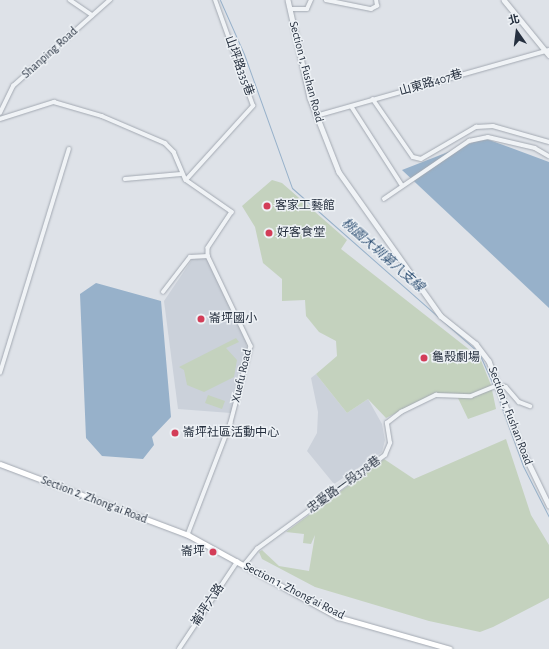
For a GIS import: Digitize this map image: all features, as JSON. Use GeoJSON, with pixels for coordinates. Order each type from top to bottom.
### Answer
{"type":"FeatureCollection","features":[{"type":"Feature","properties":{"kind":"main road","name":"Section 2, Zhong'ai Road"},"geometry":{"type":"LineString","coordinates":[[0,464],[188,535]]}},
{"type":"Feature","properties":{"kind":"main road","name":"Section 1, Zhong'ai Road"},"geometry":{"type":"LineString","coordinates":[[188,535],[338,617],[450,649]]}},
{"type":"Feature","properties":{"kind":"street"},"geometry":{"type":"LineString","coordinates":[[70,0],[92,15]]}},
{"type":"Feature","properties":{"kind":"street","name":"Shanping Road"},"geometry":{"type":"LineString","coordinates":[[0,113],[13,86],[110,0]]}},
{"type":"Feature","properties":{"kind":"street","name":"山坪路335巷"},"geometry":{"type":"LineString","coordinates":[[186,180],[253,106],[215,0]]}},
{"type":"Feature","properties":{"kind":"street","name":"Section 1, Fushan Road"},"geometry":{"type":"LineString","coordinates":[[288,0],[316,116],[339,172],[441,316],[476,344],[489,360],[495,386],[530,469],[549,506]]}},
{"type":"Feature","properties":{"kind":"street"},"geometry":{"type":"LineString","coordinates":[[290,8],[307,9],[311,0]]}},
{"type":"Feature","properties":{"kind":"street"},"geometry":{"type":"LineString","coordinates":[[326,0],[372,9],[377,6],[376,0]]}},
{"type":"Feature","properties":{"kind":"street"},"geometry":{"type":"LineString","coordinates":[[504,0],[548,52]]}},
{"type":"Feature","properties":{"kind":"street","name":"山東路407巷"},"geometry":{"type":"LineString","coordinates":[[316,116],[548,52]]}},
{"type":"Feature","properties":{"kind":"street"},"geometry":{"type":"LineString","coordinates":[[374,99],[413,157],[421,159],[476,127],[493,126],[549,142]]}},
{"type":"Feature","properties":{"kind":"street"},"geometry":{"type":"LineString","coordinates":[[0,119],[54,102],[102,116],[165,143],[174,152],[181,174],[186,180],[232,212],[208,248],[208,256],[190,257],[163,292]]}},
{"type":"Feature","properties":{"kind":"street"},"geometry":{"type":"LineString","coordinates":[[352,107],[402,185]]}},
{"type":"Feature","properties":{"kind":"street"},"geometry":{"type":"LineString","coordinates":[[384,199],[402,185],[469,141],[488,137],[535,148],[549,156]]}},
{"type":"Feature","properties":{"kind":"street"},"geometry":{"type":"LineString","coordinates":[[0,373],[69,149]]}},
{"type":"Feature","properties":{"kind":"street"},"geometry":{"type":"LineString","coordinates":[[125,179],[181,174]]}},
{"type":"Feature","properties":{"kind":"street","name":"Xuefu Road"},"geometry":{"type":"LineString","coordinates":[[188,535],[231,423],[251,346],[208,256]]}},
{"type":"Feature","properties":{"kind":"street"},"geometry":{"type":"LineString","coordinates":[[495,386],[506,387],[519,402],[530,406]]}},
{"type":"Feature","properties":{"kind":"street","name":"忠愛路一段378巷"},"geometry":{"type":"LineString","coordinates":[[244,565],[257,549],[385,455],[390,443],[387,423],[390,419],[436,395],[471,396],[495,386]]}},
{"type":"Feature","properties":{"kind":"street","name":"崙坪六路"},"geometry":{"type":"LineString","coordinates":[[179,649],[237,562]]}},
{"type":"Feature","properties":{"kind":"shaded area","name":"崙坪國小"},"geometry":{"type":"Polygon","coordinates":[[[200,256],[208,259],[246,337],[247,349],[231,413],[178,409],[164,301],[193,258],[200,256]]]}},
{"type":"Feature","properties":{"kind":"shaded area"},"geometry":{"type":"Polygon","coordinates":[[[316,374],[347,413],[368,399],[382,424],[385,440],[382,452],[334,484],[307,451],[317,433],[318,412],[311,378],[316,374]]]}},
{"type":"Feature","properties":{"kind":"green space"},"geometry":{"type":"Polygon","coordinates":[[[272,180],[282,183],[347,240],[341,249],[480,358],[491,385],[496,409],[468,419],[457,396],[437,393],[386,418],[368,399],[347,413],[316,374],[337,356],[336,341],[319,332],[306,316],[305,300],[282,301],[282,279],[263,263],[255,227],[242,206],[272,180]]]}},
{"type":"Feature","properties":{"kind":"green space"},"geometry":{"type":"Polygon","coordinates":[[[236,338],[239,342],[226,348],[237,360],[234,377],[204,392],[187,385],[184,370],[179,367],[236,338]]]}},
{"type":"Feature","properties":{"kind":"green space"},"geometry":{"type":"Polygon","coordinates":[[[208,395],[225,401],[222,409],[205,403],[208,395]]]}},
{"type":"Feature","properties":{"kind":"green space"},"geometry":{"type":"Polygon","coordinates":[[[506,439],[531,515],[549,545],[549,598],[493,627],[480,632],[429,621],[315,587],[262,559],[259,552],[262,550],[279,566],[309,571],[315,535],[311,544],[303,543],[304,534],[286,532],[384,459],[414,479],[506,439]]]}},
{"type":"Feature","properties":{"kind":"water"},"geometry":{"type":"Polygon","coordinates":[[[484,138],[549,162],[549,308],[402,170],[484,138]]]}},
{"type":"Feature","properties":{"kind":"water"},"geometry":{"type":"Polygon","coordinates":[[[96,283],[161,301],[171,417],[152,437],[154,445],[143,459],[102,456],[86,438],[80,294],[96,283]]]}},
{"type":"Feature","properties":{"kind":"waterway","name":"桃園大圳第八支線"},"geometry":{"type":"LineString","coordinates":[[220,0],[244,54],[292,188],[479,353],[494,386]]}},
{"type":"Feature","properties":{"kind":"waterway","name":"桃園大圳第八支線"},"geometry":{"type":"LineString","coordinates":[[495,389],[523,466],[549,517]]}},
{"type":"Feature","properties":{"kind":"place","name":"客家工藝館"},"geometry":{"type":"Point","coordinates":[267,206]}},
{"type":"Feature","properties":{"kind":"place","name":"好客食堂"},"geometry":{"type":"Point","coordinates":[269,233]}},
{"type":"Feature","properties":{"kind":"place","name":"崙坪國小"},"geometry":{"type":"Point","coordinates":[201,319]}},
{"type":"Feature","properties":{"kind":"place","name":"龜殼劇場"},"geometry":{"type":"Point","coordinates":[424,358]}},
{"type":"Feature","properties":{"kind":"place","name":"崙坪社區活動中心"},"geometry":{"type":"Point","coordinates":[175,433]}},
{"type":"Feature","properties":{"kind":"place","name":"崙坪"},"geometry":{"type":"Point","coordinates":[213,552]}}]}
